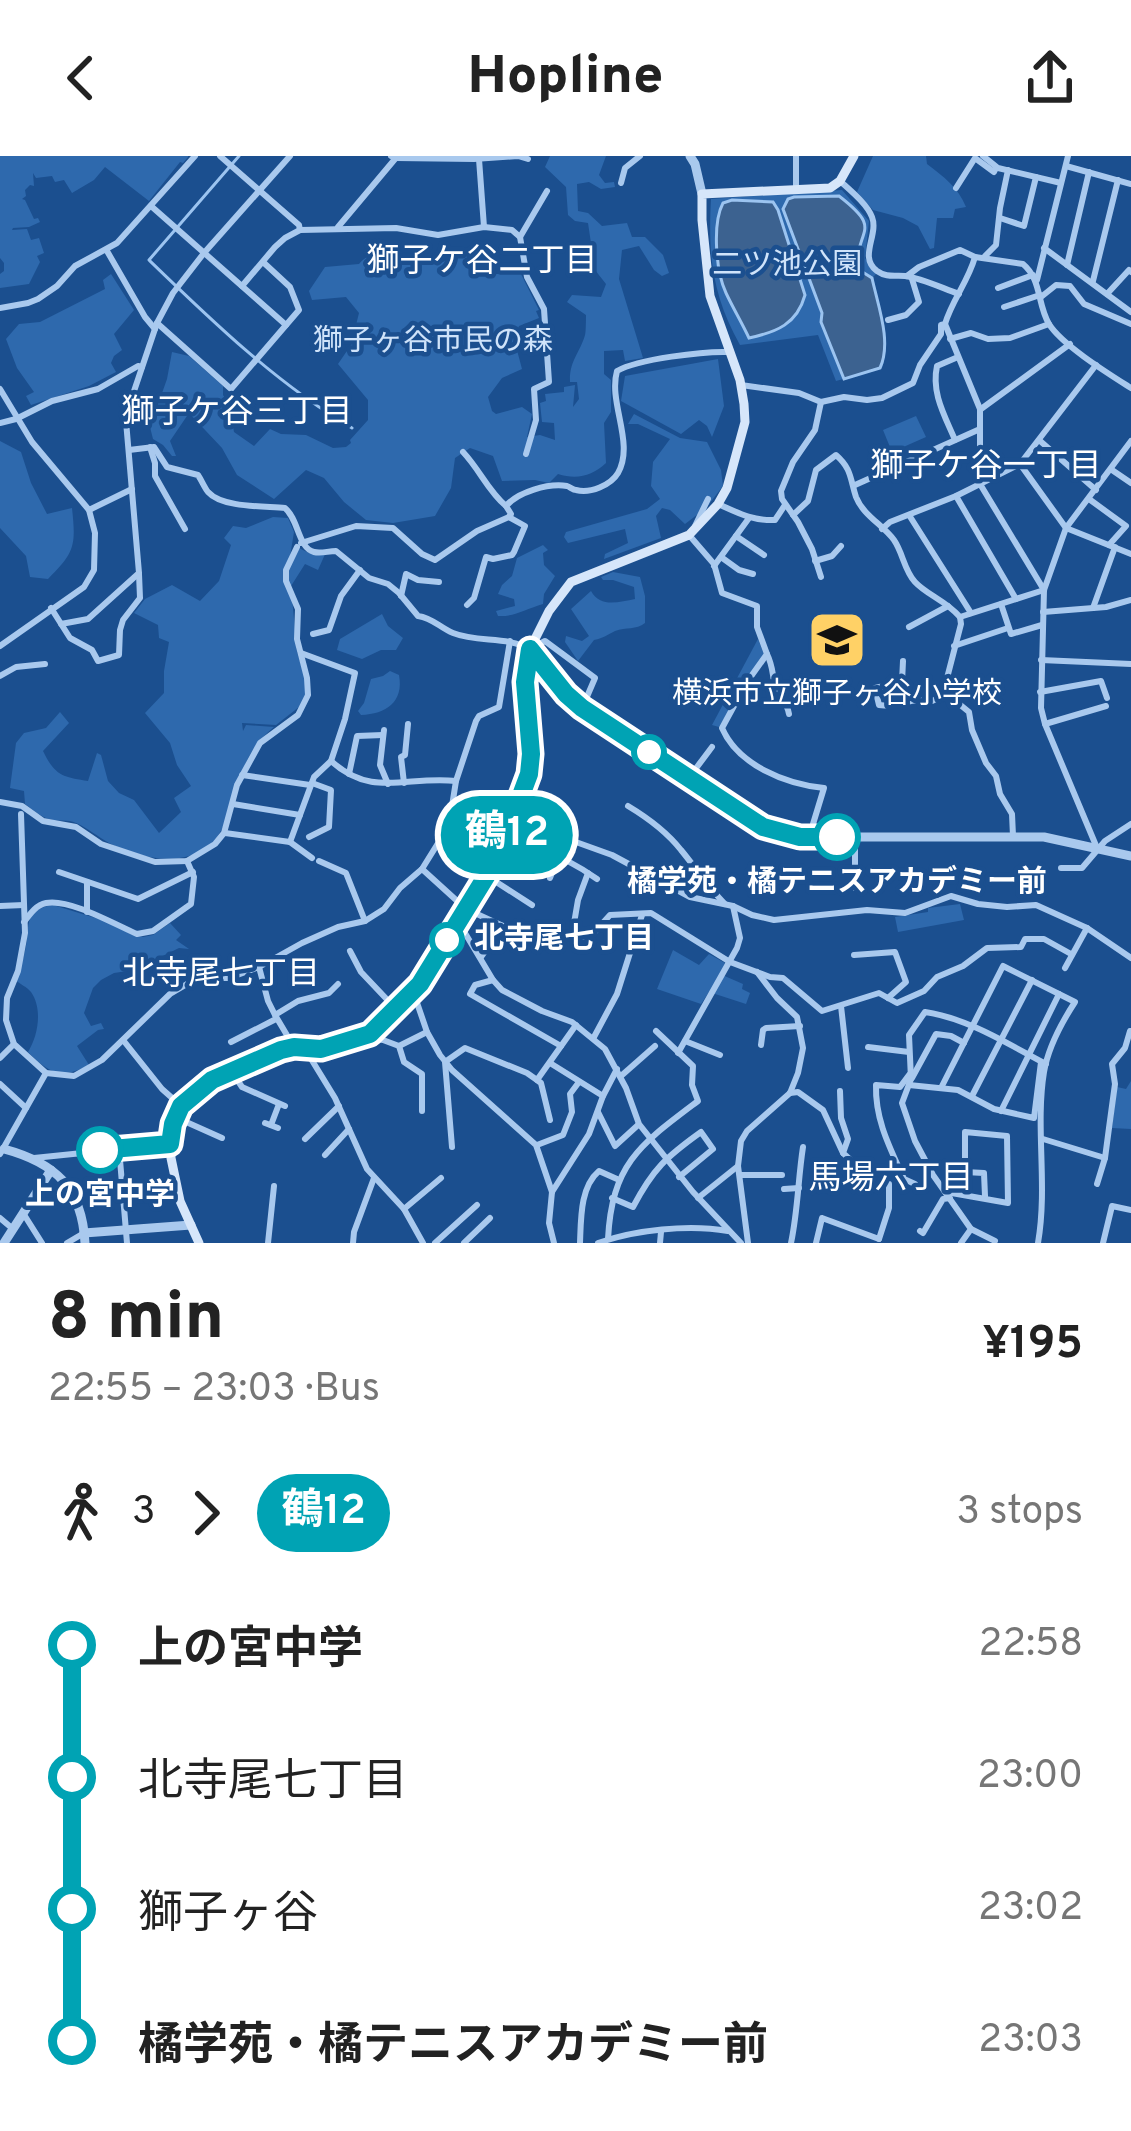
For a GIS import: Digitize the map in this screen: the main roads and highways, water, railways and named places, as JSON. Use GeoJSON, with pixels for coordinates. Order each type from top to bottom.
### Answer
{"type":"FeatureCollection","features":[{"type":"Feature","properties":{"kind":"main road"},"geometry":{"type":"LineString","coordinates":[[200,1243],[180,1201],[170,1144],[178,1112],[208,1082],[232,1072],[300,1048],[321,1049],[363,1037],[413,991],[490,872],[523,791],[531,760],[525,682],[530,649],[549,611],[572,582],[693,532],[727,488],[745,422],[741,385],[706,277],[702,194],[830,188],[840,181],[854,156]]}},
{"type":"Feature","properties":{"kind":"waterway"},"geometry":{"type":"LineString","coordinates":[[239,156],[149,260],[271,371],[352,428]]}},
{"type":"Feature","properties":{"kind":"place","name":"横浜市立獅子ヶ谷小学校"},"geometry":{"type":"Point","coordinates":[837,640]}},
{"type":"Feature","properties":{"kind":"place","name":"橘学苑・橘テニスアカデミー前"},"geometry":{"type":"Point","coordinates":[837,837]}},
{"type":"Feature","properties":{"kind":"place","name":"北寺尾七丁目"},"geometry":{"type":"Point","coordinates":[447,940]}},
{"type":"Feature","properties":{"kind":"place","name":"上の宮中学"},"geometry":{"type":"Point","coordinates":[100,1150]}},
{"type":"Feature","properties":{"kind":"district","name":"獅子ケ谷二丁目"},"geometry":{"type":"Point","coordinates":[482,263]}},
{"type":"Feature","properties":{"kind":"district","name":"獅子ケ谷三丁目"},"geometry":{"type":"Point","coordinates":[237,414]}},
{"type":"Feature","properties":{"kind":"district","name":"獅子ケ谷一丁目"},"geometry":{"type":"Point","coordinates":[986,468]}},
{"type":"Feature","properties":{"kind":"district","name":"北寺尾七丁目"},"geometry":{"type":"Point","coordinates":[221,976]}},
{"type":"Feature","properties":{"kind":"district","name":"馬場六丁目"},"geometry":{"type":"Point","coordinates":[891,1180]}},
{"type":"Feature","properties":{"kind":"park label","name":"二ツ池公園"},"geometry":{"type":"Point","coordinates":[787,266]}},
{"type":"Feature","properties":{"kind":"park label","name":"獅子ヶ谷市民の森"},"geometry":{"type":"Point","coordinates":[433,342]}}]}
